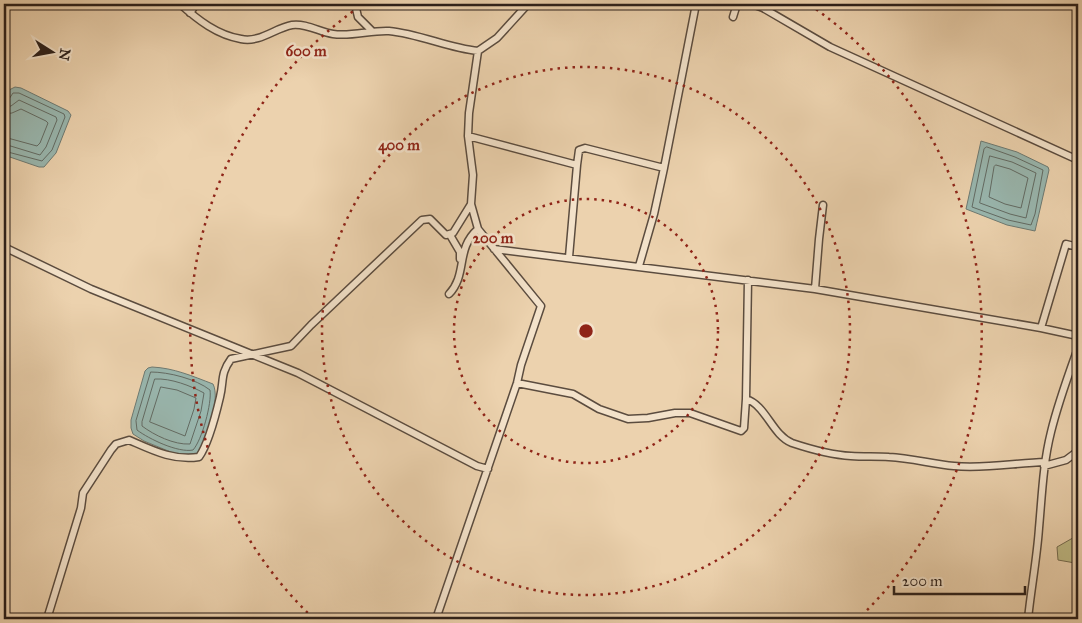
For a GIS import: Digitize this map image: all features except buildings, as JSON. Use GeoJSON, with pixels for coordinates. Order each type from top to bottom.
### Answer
{"type":"FeatureCollection","features":[{"type":"Feature","properties":{"kind":"street"},"geometry":{"type":"LineString","coordinates":[[180,4],[216,30],[244,40],[257,38],[292,26],[319,29],[332,34],[372,31],[391,32],[465,50],[478,51],[497,38],[528,4]]}},
{"type":"Feature","properties":{"kind":"street"},"geometry":{"type":"LineString","coordinates":[[190,13],[196,4]]}},
{"type":"Feature","properties":{"kind":"street"},"geometry":{"type":"LineString","coordinates":[[355,4],[358,17],[372,31]]}},
{"type":"Feature","properties":{"kind":"street"},"geometry":{"type":"LineString","coordinates":[[639,266],[654,214],[696,4]]}},
{"type":"Feature","properties":{"kind":"street"},"geometry":{"type":"LineString","coordinates":[[734,17],[737,4]]}},
{"type":"Feature","properties":{"kind":"street"},"geometry":{"type":"LineString","coordinates":[[752,4],[763,8],[830,47],[1078,160]]}},
{"type":"Feature","properties":{"kind":"street"},"geometry":{"type":"LineString","coordinates":[[436,619],[517,383],[521,365],[541,306],[478,229],[471,204],[473,175],[468,136],[469,113],[478,51]]}},
{"type":"Feature","properties":{"kind":"street"},"geometry":{"type":"LineString","coordinates":[[468,136],[576,165]]}},
{"type":"Feature","properties":{"kind":"street"},"geometry":{"type":"LineString","coordinates":[[569,257],[576,165],[581,148],[664,168]]}},
{"type":"Feature","properties":{"kind":"street"},"geometry":{"type":"LineString","coordinates":[[450,235],[471,204]]}},
{"type":"Feature","properties":{"kind":"street"},"geometry":{"type":"LineString","coordinates":[[816,289],[819,239],[824,205]]}},
{"type":"Feature","properties":{"kind":"street"},"geometry":{"type":"LineString","coordinates":[[47,619],[82,496],[116,444],[129,440],[154,452],[182,458],[199,458],[208,440],[221,395],[222,376],[231,359],[291,346],[422,220],[430,220],[446,234],[450,235],[460,252],[461,270]]}},
{"type":"Feature","properties":{"kind":"street"},"geometry":{"type":"LineString","coordinates":[[453,292],[461,270],[464,248],[468,240],[478,229]]}},
{"type":"Feature","properties":{"kind":"street"},"geometry":{"type":"LineString","coordinates":[[1041,328],[1066,244],[1078,247]]}},
{"type":"Feature","properties":{"kind":"street"},"geometry":{"type":"LineString","coordinates":[[4,247],[91,289],[298,373],[476,466],[488,469]]}},
{"type":"Feature","properties":{"kind":"street"},"geometry":{"type":"LineString","coordinates":[[494,249],[816,289],[1078,336]]}},
{"type":"Feature","properties":{"kind":"street"},"geometry":{"type":"LineString","coordinates":[[517,383],[574,394],[599,409],[628,419],[648,418],[675,413],[690,414],[740,431],[744,428],[746,399],[748,280]]}},
{"type":"Feature","properties":{"kind":"street"},"geometry":{"type":"LineString","coordinates":[[1028,619],[1039,528],[1040,493],[1044,464],[1050,433],[1078,348]]}},
{"type":"Feature","properties":{"kind":"street"},"geometry":{"type":"LineString","coordinates":[[746,399],[751,401],[789,442],[849,456],[903,458],[969,467],[1044,464],[1066,460],[1078,451]]}},
{"type":"Feature","properties":{"kind":"shaded area"},"geometry":{"type":"Polygon","coordinates":[[[1078,535],[1078,559],[1075,563],[1058,560],[1057,547],[1078,535]]]}},
{"type":"Feature","properties":{"kind":"water"},"geometry":{"type":"Polygon","coordinates":[[[15,87],[21,88],[68,111],[71,115],[56,153],[44,167],[4,155],[4,99],[9,90],[15,87]]]}},
{"type":"Feature","properties":{"kind":"water"},"geometry":{"type":"Polygon","coordinates":[[[981,141],[1017,152],[1048,167],[1049,170],[1035,231],[1007,225],[966,209],[981,141]]]}},
{"type":"Feature","properties":{"kind":"water"},"geometry":{"type":"Polygon","coordinates":[[[152,367],[190,375],[213,384],[215,391],[214,410],[204,441],[196,455],[178,455],[144,441],[133,434],[131,420],[145,371],[152,367]]]}}]}
